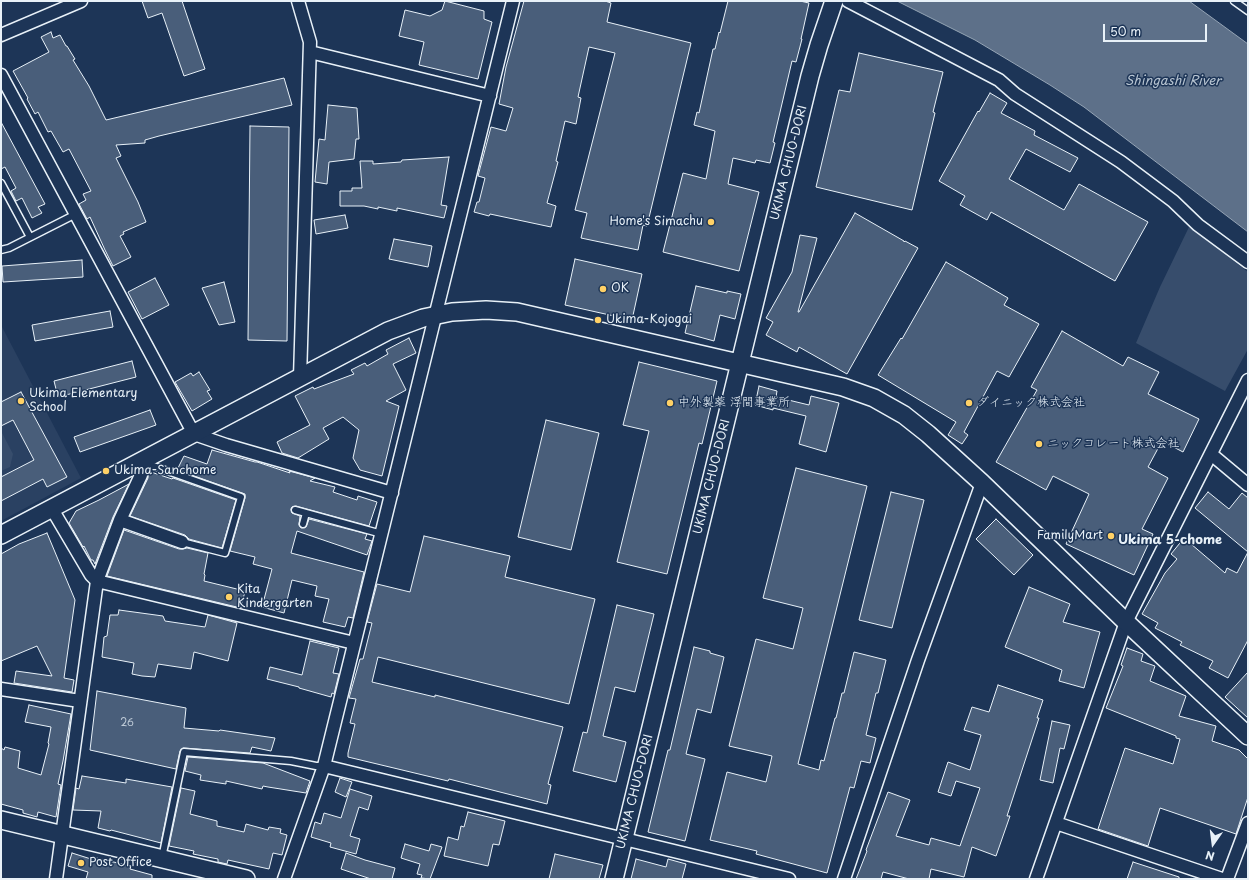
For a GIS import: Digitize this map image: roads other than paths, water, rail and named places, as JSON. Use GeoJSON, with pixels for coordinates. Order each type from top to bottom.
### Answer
{"type":"FeatureCollection","features":[{"type":"Feature","properties":{"kind":"street"},"geometry":{"type":"LineString","coordinates":[[1,35],[82,1]]}},
{"type":"Feature","properties":{"kind":"street"},"geometry":{"type":"LineString","coordinates":[[298,1],[310,42],[300,378]]}},
{"type":"Feature","properties":{"kind":"street"},"geometry":{"type":"LineString","coordinates":[[284,879],[324,766],[513,1]]}},
{"type":"Feature","properties":{"kind":"street"},"geometry":{"type":"LineString","coordinates":[[848,1],[999,80],[1015,94],[1121,162],[1174,201],[1198,225],[1248,262]]}},
{"type":"Feature","properties":{"kind":"street","name":"UKIMA CHUO-DORI"},"geometry":{"type":"LineString","coordinates":[[614,879],[810,76],[833,4]]}},
{"type":"Feature","properties":{"kind":"street"},"geometry":{"type":"LineString","coordinates":[[310,52],[490,96]]}},
{"type":"Feature","properties":{"kind":"street"},"geometry":{"type":"LineString","coordinates":[[1,75],[194,434],[226,445],[392,493]]}},
{"type":"Feature","properties":{"kind":"street"},"geometry":{"type":"LineString","coordinates":[[1,535],[388,331],[405,324],[452,312],[479,310],[517,312],[740,362],[843,387],[874,398],[904,415],[928,434],[982,483],[1126,622],[1248,736]]}},
{"type":"Feature","properties":{"kind":"street"},"geometry":{"type":"LineString","coordinates":[[1036,879],[1126,622],[1248,380]]}},
{"type":"Feature","properties":{"kind":"street"},"geometry":{"type":"LineString","coordinates":[[1211,454],[1248,485]]}},
{"type":"Feature","properties":{"kind":"street"},"geometry":{"type":"LineString","coordinates":[[56,879],[98,581],[120,520],[141,475],[140,461]]}},
{"type":"Feature","properties":{"kind":"street"},"geometry":{"type":"LineString","coordinates":[[844,879],[918,660],[982,483]]}},
{"type":"Feature","properties":{"kind":"street"},"geometry":{"type":"LineString","coordinates":[[52,509],[90,575],[98,581],[354,643]]}},
{"type":"Feature","properties":{"kind":"street"},"geometry":{"type":"LineString","coordinates":[[120,520],[182,542]]}},
{"type":"Feature","properties":{"kind":"street"},"geometry":{"type":"LineString","coordinates":[[1,689],[80,701]]}},
{"type":"Feature","properties":{"kind":"street"},"geometry":{"type":"LineString","coordinates":[[324,766],[789,879]]}},
{"type":"Feature","properties":{"kind":"street"},"geometry":{"type":"LineString","coordinates":[[1,820],[246,879]]}},
{"type":"Feature","properties":{"kind":"street"},"geometry":{"type":"LineString","coordinates":[[1056,823],[1222,879]]}},
{"type":"Feature","properties":{"kind":"street"},"geometry":{"type":"LineString","coordinates":[[1227,879],[1248,823]]}},
{"type":"Feature","properties":{"kind":"lane"},"geometry":{"type":"LineString","coordinates":[[1234,1],[1248,11]]}},
{"type":"Feature","properties":{"kind":"lane"},"geometry":{"type":"LineString","coordinates":[[1,182],[30,237]]}},
{"type":"Feature","properties":{"kind":"lane"},"geometry":{"type":"LineString","coordinates":[[1,250],[9,248],[76,214]]}},
{"type":"Feature","properties":{"kind":"lane"},"geometry":{"type":"LineString","coordinates":[[140,461],[241,497],[225,553],[182,542]]}},
{"type":"Feature","properties":{"kind":"lane"},"geometry":{"type":"LineString","coordinates":[[295,510],[382,534]]}},
{"type":"Feature","properties":{"kind":"lane"},"geometry":{"type":"LineString","coordinates":[[302,524],[306,513]]}},
{"type":"Feature","properties":{"kind":"lane"},"geometry":{"type":"LineString","coordinates":[[161,859],[184,752],[291,761],[324,766]]}},
{"type":"Feature","properties":{"kind":"water","name":"Shingashi River"},"geometry":{"type":"Polygon","coordinates":[[[897,1],[1189,1],[1248,44],[1248,232],[1084,107],[975,40],[897,1]]]}},
{"type":"Feature","properties":{"kind":"place","name":"Home's Simachu"},"geometry":{"type":"Point","coordinates":[711,222]}},
{"type":"Feature","properties":{"kind":"place","name":"OK"},"geometry":{"type":"Point","coordinates":[603,289]}},
{"type":"Feature","properties":{"kind":"place","name":"Ukima-Kojogai"},"geometry":{"type":"Point","coordinates":[598,320]}},
{"type":"Feature","properties":{"kind":"place","name":"Ukima Elementary School"},"geometry":{"type":"Point","coordinates":[21,401]}},
{"type":"Feature","properties":{"kind":"place","name":"中外製薬 浮間事業所"},"geometry":{"type":"Point","coordinates":[670,403]}},
{"type":"Feature","properties":{"kind":"place","name":"ダイニック株式会社"},"geometry":{"type":"Point","coordinates":[969,403]}},
{"type":"Feature","properties":{"kind":"place","name":"ニックコレート株式会社"},"geometry":{"type":"Point","coordinates":[1039,444]}},
{"type":"Feature","properties":{"kind":"place","name":"Ukima-Sanchome"},"geometry":{"type":"Point","coordinates":[106,471]}},
{"type":"Feature","properties":{"kind":"place","name":"FamilyMart"},"geometry":{"type":"Point","coordinates":[1111,536]}},
{"type":"Feature","properties":{"kind":"place","name":"Kita Kindergarten"},"geometry":{"type":"Point","coordinates":[229,597]}},
{"type":"Feature","properties":{"kind":"place","name":"Post Office"},"geometry":{"type":"Point","coordinates":[81,863]}},
{"type":"Feature","properties":{"kind":"district","name":"Ukima 5-chome"},"geometry":{"type":"Point","coordinates":[1170,540]}}]}
